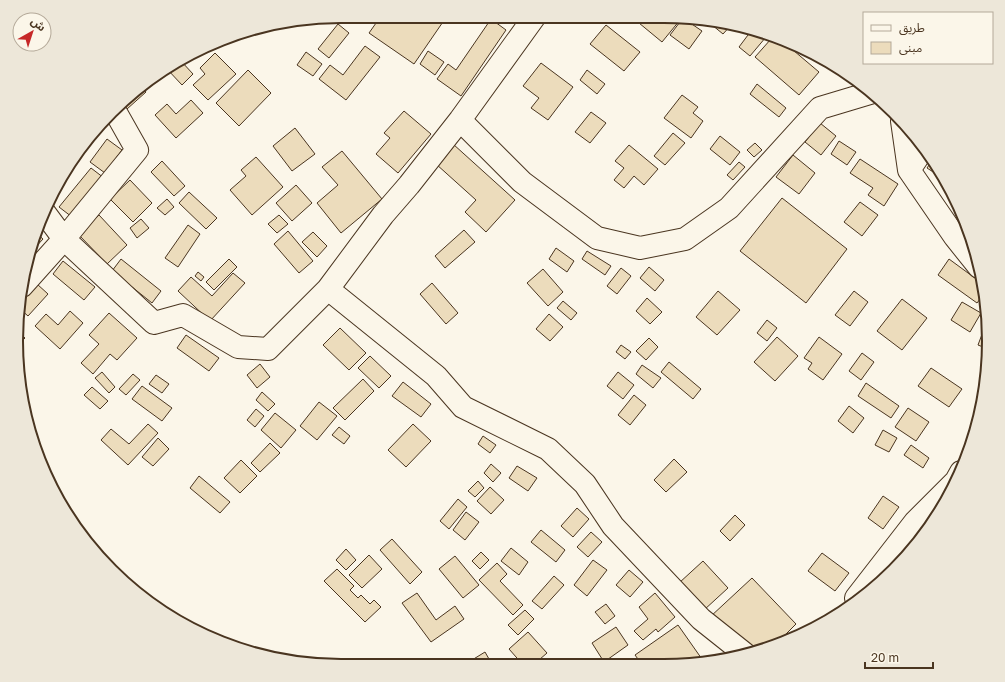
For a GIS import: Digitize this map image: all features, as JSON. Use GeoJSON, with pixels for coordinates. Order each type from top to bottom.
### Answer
{"type":"FeatureCollection","features":[{"type":"Feature","properties":{"kind":"street"},"geometry":{"type":"LineString","coordinates":[[48,217],[64,239],[154,323],[182,315],[238,347],[268,349],[328,289],[383,215],[409,185],[460,120],[530,23]]}},
{"type":"Feature","properties":{"kind":"street"},"geometry":{"type":"LineString","coordinates":[[460,120],[522,182],[596,238],[640,248],[685,239],[729,208],[820,108],[865,95]]}},
{"type":"Feature","properties":{"kind":"street"},"geometry":{"type":"LineString","coordinates":[[29,278],[64,239],[137,150],[117,115]]}},
{"type":"Feature","properties":{"kind":"street"},"geometry":{"type":"LineString","coordinates":[[904,132],[909,170],[955,237],[970,256]]}},
{"type":"Feature","properties":{"kind":"street"},"geometry":{"type":"LineString","coordinates":[[909,170],[920,153]]}},
{"type":"Feature","properties":{"kind":"street"},"geometry":{"type":"LineString","coordinates":[[328,289],[436,376],[463,407],[548,449],[585,484],[613,526],[701,619],[740,650]]}},
{"type":"Feature","properties":{"kind":"street"},"geometry":{"type":"LineString","coordinates":[[863,589],[915,522],[942,496]]}},
{"type":"Feature","properties":{"kind":"building"},"geometry":{"type":"Polygon","coordinates":[[[376,23],[442,23],[414,64],[369,33],[376,23]]]}},
{"type":"Feature","properties":{"kind":"building"},"geometry":{"type":"Polygon","coordinates":[[[488,23],[496,23],[506,30],[461,96],[437,79],[448,64],[456,70],[488,23]]]}},
{"type":"Feature","properties":{"kind":"building"},"geometry":{"type":"Polygon","coordinates":[[[639,23],[677,24],[662,42],[639,23]]]}},
{"type":"Feature","properties":{"kind":"building"},"geometry":{"type":"Polygon","coordinates":[[[338,24],[349,33],[329,58],[318,49],[338,24]]]}},
{"type":"Feature","properties":{"kind":"building"},"geometry":{"type":"Polygon","coordinates":[[[679,24],[693,25],[702,31],[689,49],[670,35],[679,24]]]}},
{"type":"Feature","properties":{"kind":"building"},"geometry":{"type":"Polygon","coordinates":[[[606,25],[640,52],[624,71],[590,44],[606,25]]]}},
{"type":"Feature","properties":{"kind":"building"},"geometry":{"type":"Polygon","coordinates":[[[715,27],[727,29],[723,34],[715,27]]]}},
{"type":"Feature","properties":{"kind":"building"},"geometry":{"type":"Polygon","coordinates":[[[748,35],[764,39],[750,56],[739,47],[748,35]]]}},
{"type":"Feature","properties":{"kind":"building"},"geometry":{"type":"Polygon","coordinates":[[[769,41],[794,51],[819,72],[799,95],[755,57],[769,41]]]}},
{"type":"Feature","properties":{"kind":"building"},"geometry":{"type":"Polygon","coordinates":[[[365,46],[380,57],[346,100],[319,79],[330,65],[343,75],[365,46]]]}},
{"type":"Feature","properties":{"kind":"building"},"geometry":{"type":"Polygon","coordinates":[[[428,51],[444,62],[435,75],[420,64],[428,51]]]}},
{"type":"Feature","properties":{"kind":"building"},"geometry":{"type":"Polygon","coordinates":[[[306,52],[322,64],[313,76],[297,65],[306,52]]]}},
{"type":"Feature","properties":{"kind":"building"},"geometry":{"type":"Polygon","coordinates":[[[215,53],[236,74],[208,100],[193,85],[205,74],[200,68],[215,53]]]}},
{"type":"Feature","properties":{"kind":"building"},"geometry":{"type":"Polygon","coordinates":[[[541,63],[573,87],[548,120],[531,108],[539,98],[523,86],[541,63]]]}},
{"type":"Feature","properties":{"kind":"building"},"geometry":{"type":"Polygon","coordinates":[[[184,65],[193,74],[182,85],[171,73],[184,65]]]}},
{"type":"Feature","properties":{"kind":"building"},"geometry":{"type":"Polygon","coordinates":[[[248,70],[271,93],[239,126],[216,103],[248,70]]]}},
{"type":"Feature","properties":{"kind":"building"},"geometry":{"type":"Polygon","coordinates":[[[587,70],[605,84],[597,94],[580,80],[587,70]]]}},
{"type":"Feature","properties":{"kind":"building"},"geometry":{"type":"Polygon","coordinates":[[[757,84],[786,108],[779,117],[750,94],[757,84]]]}},
{"type":"Feature","properties":{"kind":"building"},"geometry":{"type":"Polygon","coordinates":[[[145,91],[146,92],[127,109],[125,107],[145,91]]]}},
{"type":"Feature","properties":{"kind":"building"},"geometry":{"type":"Polygon","coordinates":[[[682,95],[698,107],[693,113],[703,121],[691,138],[664,118],[682,95]]]}},
{"type":"Feature","properties":{"kind":"building"},"geometry":{"type":"Polygon","coordinates":[[[191,100],[203,113],[176,138],[155,115],[167,104],[176,114],[191,100]]]}},
{"type":"Feature","properties":{"kind":"building"},"geometry":{"type":"Polygon","coordinates":[[[404,111],[431,134],[398,173],[376,154],[390,138],[384,133],[404,111]]]}},
{"type":"Feature","properties":{"kind":"building"},"geometry":{"type":"Polygon","coordinates":[[[591,112],[606,123],[590,143],[575,132],[591,112]]]}},
{"type":"Feature","properties":{"kind":"building"},"geometry":{"type":"Polygon","coordinates":[[[820,123],[836,136],[821,155],[805,142],[820,123]]]}},
{"type":"Feature","properties":{"kind":"building"},"geometry":{"type":"Polygon","coordinates":[[[295,128],[315,154],[292,171],[273,146],[295,128]]]}},
{"type":"Feature","properties":{"kind":"building"},"geometry":{"type":"Polygon","coordinates":[[[673,133],[685,143],[665,165],[654,156],[673,133]]]}},
{"type":"Feature","properties":{"kind":"building"},"geometry":{"type":"Polygon","coordinates":[[[720,136],[740,152],[730,165],[710,149],[720,136]]]}},
{"type":"Feature","properties":{"kind":"building"},"geometry":{"type":"Polygon","coordinates":[[[107,139],[122,150],[105,173],[90,162],[107,139]]]}},
{"type":"Feature","properties":{"kind":"building"},"geometry":{"type":"Polygon","coordinates":[[[839,141],[856,152],[847,165],[831,154],[839,141]]]}},
{"type":"Feature","properties":{"kind":"building"},"geometry":{"type":"Polygon","coordinates":[[[755,143],[762,150],[754,157],[747,150],[755,143]]]}},
{"type":"Feature","properties":{"kind":"building"},"geometry":{"type":"Polygon","coordinates":[[[453,144],[515,200],[486,232],[465,212],[476,200],[436,164],[453,144]]]}},
{"type":"Feature","properties":{"kind":"building"},"geometry":{"type":"Polygon","coordinates":[[[629,145],[658,169],[644,185],[634,176],[624,188],[614,180],[624,168],[615,161],[629,145]]]}},
{"type":"Feature","properties":{"kind":"building"},"geometry":{"type":"Polygon","coordinates":[[[342,151],[382,199],[341,233],[317,203],[338,185],[322,167],[342,151]]]}},
{"type":"Feature","properties":{"kind":"building"},"geometry":{"type":"Polygon","coordinates":[[[793,155],[815,173],[799,194],[776,177],[793,155]]]}},
{"type":"Feature","properties":{"kind":"building"},"geometry":{"type":"Polygon","coordinates":[[[256,157],[283,187],[252,215],[230,190],[246,176],[241,170],[256,157]]]}},
{"type":"Feature","properties":{"kind":"building"},"geometry":{"type":"Polygon","coordinates":[[[860,159],[898,184],[884,206],[868,195],[873,188],[850,173],[860,159]]]}},
{"type":"Feature","properties":{"kind":"building"},"geometry":{"type":"Polygon","coordinates":[[[162,161],[185,186],[174,196],[151,172],[162,161]]]}},
{"type":"Feature","properties":{"kind":"building"},"geometry":{"type":"Polygon","coordinates":[[[739,162],[745,167],[733,180],[727,175],[739,162]]]}},
{"type":"Feature","properties":{"kind":"building"},"geometry":{"type":"Polygon","coordinates":[[[929,165],[933,172],[927,168],[929,165]]]}},
{"type":"Feature","properties":{"kind":"building"},"geometry":{"type":"Polygon","coordinates":[[[91,168],[104,178],[72,217],[59,207],[91,168]]]}},
{"type":"Feature","properties":{"kind":"building"},"geometry":{"type":"Polygon","coordinates":[[[130,180],[152,203],[133,222],[110,199],[130,180]]]}},
{"type":"Feature","properties":{"kind":"building"},"geometry":{"type":"Polygon","coordinates":[[[296,185],[312,203],[292,221],[276,203],[296,185]]]}},
{"type":"Feature","properties":{"kind":"building"},"geometry":{"type":"Polygon","coordinates":[[[189,192],[217,218],[206,229],[179,203],[189,192]]]}},
{"type":"Feature","properties":{"kind":"building"},"geometry":{"type":"Polygon","coordinates":[[[782,198],[847,249],[806,303],[740,251],[782,198]]]}},
{"type":"Feature","properties":{"kind":"building"},"geometry":{"type":"Polygon","coordinates":[[[167,199],[174,207],[165,215],[157,208],[167,199]]]}},
{"type":"Feature","properties":{"kind":"building"},"geometry":{"type":"Polygon","coordinates":[[[860,202],[878,215],[862,236],[844,222],[860,202]]]}},
{"type":"Feature","properties":{"kind":"building"},"geometry":{"type":"Polygon","coordinates":[[[99,215],[127,245],[107,264],[79,235],[99,215]]]}},
{"type":"Feature","properties":{"kind":"building"},"geometry":{"type":"Polygon","coordinates":[[[279,215],[288,224],[277,233],[268,224],[279,215]]]}},
{"type":"Feature","properties":{"kind":"building"},"geometry":{"type":"Polygon","coordinates":[[[141,219],[149,228],[137,238],[130,228],[141,219]]]}},
{"type":"Feature","properties":{"kind":"building"},"geometry":{"type":"Polygon","coordinates":[[[188,225],[200,234],[178,267],[165,258],[188,225]]]}},
{"type":"Feature","properties":{"kind":"building"},"geometry":{"type":"Polygon","coordinates":[[[464,230],[475,242],[445,268],[435,256],[464,230]]]}},
{"type":"Feature","properties":{"kind":"building"},"geometry":{"type":"Polygon","coordinates":[[[288,231],[313,261],[299,273],[274,244],[288,231]]]}},
{"type":"Feature","properties":{"kind":"building"},"geometry":{"type":"Polygon","coordinates":[[[313,232],[327,246],[317,257],[302,242],[313,232]]]}},
{"type":"Feature","properties":{"kind":"building"},"geometry":{"type":"Polygon","coordinates":[[[41,237],[43,239],[39,244],[41,237]]]}},
{"type":"Feature","properties":{"kind":"building"},"geometry":{"type":"Polygon","coordinates":[[[556,248],[574,261],[567,272],[549,259],[556,248]]]}},
{"type":"Feature","properties":{"kind":"building"},"geometry":{"type":"Polygon","coordinates":[[[587,251],[611,266],[605,275],[582,259],[587,251]]]}},
{"type":"Feature","properties":{"kind":"building"},"geometry":{"type":"Polygon","coordinates":[[[121,259],[161,291],[152,303],[112,271],[121,259]]]}},
{"type":"Feature","properties":{"kind":"building"},"geometry":{"type":"Polygon","coordinates":[[[229,259],[237,267],[214,290],[206,282],[229,259]]]}},
{"type":"Feature","properties":{"kind":"building"},"geometry":{"type":"Polygon","coordinates":[[[949,259],[976,279],[979,300],[977,303],[938,275],[949,259]]]}},
{"type":"Feature","properties":{"kind":"building"},"geometry":{"type":"Polygon","coordinates":[[[63,261],[95,287],[84,300],[53,274],[63,261]]]}},
{"type":"Feature","properties":{"kind":"building"},"geometry":{"type":"Polygon","coordinates":[[[649,267],[664,280],[655,291],[640,278],[649,267]]]}},
{"type":"Feature","properties":{"kind":"building"},"geometry":{"type":"Polygon","coordinates":[[[621,268],[631,276],[617,294],[607,286],[621,268]]]}},
{"type":"Feature","properties":{"kind":"building"},"geometry":{"type":"Polygon","coordinates":[[[543,269],[563,292],[548,306],[527,283],[543,269]]]}},
{"type":"Feature","properties":{"kind":"building"},"geometry":{"type":"Polygon","coordinates":[[[198,272],[204,277],[201,281],[195,276],[198,272]]]}},
{"type":"Feature","properties":{"kind":"building"},"geometry":{"type":"Polygon","coordinates":[[[233,273],[245,283],[210,321],[178,291],[191,277],[212,296],[233,273]]]}},
{"type":"Feature","properties":{"kind":"building"},"geometry":{"type":"Polygon","coordinates":[[[432,283],[458,313],[446,324],[420,294],[432,283]]]}},
{"type":"Feature","properties":{"kind":"building"},"geometry":{"type":"Polygon","coordinates":[[[37,284],[48,294],[28,316],[25,313],[26,296],[37,284]]]}},
{"type":"Feature","properties":{"kind":"building"},"geometry":{"type":"Polygon","coordinates":[[[718,291],[740,310],[717,335],[696,317],[718,291]]]}},
{"type":"Feature","properties":{"kind":"building"},"geometry":{"type":"Polygon","coordinates":[[[854,291],[868,302],[850,326],[835,315],[854,291]]]}},
{"type":"Feature","properties":{"kind":"building"},"geometry":{"type":"Polygon","coordinates":[[[647,298],[662,312],[650,324],[636,311],[647,298]]]}},
{"type":"Feature","properties":{"kind":"building"},"geometry":{"type":"Polygon","coordinates":[[[902,299],[927,318],[902,350],[877,331],[902,299]]]}},
{"type":"Feature","properties":{"kind":"building"},"geometry":{"type":"Polygon","coordinates":[[[563,301],[577,313],[571,320],[557,308],[563,301]]]}},
{"type":"Feature","properties":{"kind":"building"},"geometry":{"type":"Polygon","coordinates":[[[962,302],[980,313],[970,332],[951,320],[962,302]]]}},
{"type":"Feature","properties":{"kind":"building"},"geometry":{"type":"Polygon","coordinates":[[[70,311],[83,323],[60,349],[35,326],[46,314],[58,325],[70,311]]]}},
{"type":"Feature","properties":{"kind":"building"},"geometry":{"type":"Polygon","coordinates":[[[109,313],[137,338],[117,360],[110,354],[93,374],[81,363],[99,344],[89,335],[109,313]]]}},
{"type":"Feature","properties":{"kind":"building"},"geometry":{"type":"Polygon","coordinates":[[[549,314],[563,327],[550,341],[536,329],[549,314]]]}},
{"type":"Feature","properties":{"kind":"building"},"geometry":{"type":"Polygon","coordinates":[[[767,320],[777,328],[767,341],[757,333],[767,320]]]}},
{"type":"Feature","properties":{"kind":"building"},"geometry":{"type":"Polygon","coordinates":[[[340,328],[366,353],[349,370],[323,345],[340,328]]]}},
{"type":"Feature","properties":{"kind":"building"},"geometry":{"type":"Polygon","coordinates":[[[186,335],[219,358],[209,371],[177,348],[186,335]]]}},
{"type":"Feature","properties":{"kind":"building"},"geometry":{"type":"Polygon","coordinates":[[[982,335],[982,346],[978,345],[982,335]]]}},
{"type":"Feature","properties":{"kind":"building"},"geometry":{"type":"Polygon","coordinates":[[[777,337],[798,356],[775,381],[754,362],[777,337]]]}},
{"type":"Feature","properties":{"kind":"building"},"geometry":{"type":"Polygon","coordinates":[[[819,337],[842,354],[823,380],[808,369],[812,363],[804,358],[819,337]]]}},
{"type":"Feature","properties":{"kind":"building"},"geometry":{"type":"Polygon","coordinates":[[[649,338],[658,347],[646,360],[636,351],[649,338]]]}},
{"type":"Feature","properties":{"kind":"building"},"geometry":{"type":"Polygon","coordinates":[[[621,345],[631,352],[625,359],[616,352],[621,345]]]}},
{"type":"Feature","properties":{"kind":"building"},"geometry":{"type":"Polygon","coordinates":[[[862,353],[874,362],[861,380],[849,371],[862,353]]]}},
{"type":"Feature","properties":{"kind":"building"},"geometry":{"type":"Polygon","coordinates":[[[370,356],[391,376],[379,388],[358,368],[370,356]]]}},
{"type":"Feature","properties":{"kind":"building"},"geometry":{"type":"Polygon","coordinates":[[[669,362],[701,389],[693,399],[661,372],[669,362]]]}},
{"type":"Feature","properties":{"kind":"building"},"geometry":{"type":"Polygon","coordinates":[[[260,364],[270,377],[257,388],[247,375],[260,364]]]}},
{"type":"Feature","properties":{"kind":"building"},"geometry":{"type":"Polygon","coordinates":[[[642,365],[661,378],[653,388],[636,374],[642,365]]]}},
{"type":"Feature","properties":{"kind":"building"},"geometry":{"type":"Polygon","coordinates":[[[931,368],[962,389],[949,407],[918,386],[931,368]]]}},
{"type":"Feature","properties":{"kind":"building"},"geometry":{"type":"Polygon","coordinates":[[[102,372],[115,387],[109,393],[95,378],[102,372]]]}},
{"type":"Feature","properties":{"kind":"building"},"geometry":{"type":"Polygon","coordinates":[[[618,372],[634,385],[623,399],[607,386],[618,372]]]}},
{"type":"Feature","properties":{"kind":"building"},"geometry":{"type":"Polygon","coordinates":[[[133,374],[140,380],[126,395],[119,389],[133,374]]]}},
{"type":"Feature","properties":{"kind":"building"},"geometry":{"type":"Polygon","coordinates":[[[156,375],[169,384],[162,393],[149,384],[156,375]]]}},
{"type":"Feature","properties":{"kind":"building"},"geometry":{"type":"Polygon","coordinates":[[[363,379],[374,391],[345,420],[333,408],[363,379]]]}},
{"type":"Feature","properties":{"kind":"building"},"geometry":{"type":"Polygon","coordinates":[[[403,382],[431,404],[421,417],[392,396],[403,382]]]}},
{"type":"Feature","properties":{"kind":"building"},"geometry":{"type":"Polygon","coordinates":[[[866,383],[899,406],[891,418],[858,396],[866,383]]]}},
{"type":"Feature","properties":{"kind":"building"},"geometry":{"type":"Polygon","coordinates":[[[142,386],[172,408],[162,421],[132,399],[142,386]]]}},
{"type":"Feature","properties":{"kind":"building"},"geometry":{"type":"Polygon","coordinates":[[[92,387],[108,401],[100,409],[84,395],[92,387]]]}},
{"type":"Feature","properties":{"kind":"building"},"geometry":{"type":"Polygon","coordinates":[[[262,392],[275,404],[268,411],[256,400],[262,392]]]}},
{"type":"Feature","properties":{"kind":"building"},"geometry":{"type":"Polygon","coordinates":[[[634,395],[646,405],[630,425],[618,415],[634,395]]]}},
{"type":"Feature","properties":{"kind":"building"},"geometry":{"type":"Polygon","coordinates":[[[319,402],[337,416],[317,440],[300,426],[319,402]]]}},
{"type":"Feature","properties":{"kind":"building"},"geometry":{"type":"Polygon","coordinates":[[[849,406],[864,418],[853,433],[838,421],[849,406]]]}},
{"type":"Feature","properties":{"kind":"building"},"geometry":{"type":"Polygon","coordinates":[[[908,408],[929,422],[916,441],[895,427],[908,408]]]}},
{"type":"Feature","properties":{"kind":"building"},"geometry":{"type":"Polygon","coordinates":[[[256,409],[264,416],[255,427],[247,420],[256,409]]]}},
{"type":"Feature","properties":{"kind":"building"},"geometry":{"type":"Polygon","coordinates":[[[275,413],[296,430],[281,448],[261,430],[275,413]]]}},
{"type":"Feature","properties":{"kind":"building"},"geometry":{"type":"Polygon","coordinates":[[[148,424],[158,433],[128,465],[101,440],[111,429],[129,444],[148,424]]]}},
{"type":"Feature","properties":{"kind":"building"},"geometry":{"type":"Polygon","coordinates":[[[413,424],[431,441],[406,467],[388,450],[413,424]]]}},
{"type":"Feature","properties":{"kind":"building"},"geometry":{"type":"Polygon","coordinates":[[[339,427],[350,436],[344,444],[332,435],[339,427]]]}},
{"type":"Feature","properties":{"kind":"building"},"geometry":{"type":"Polygon","coordinates":[[[883,430],[897,438],[889,452],[875,445],[883,430]]]}},
{"type":"Feature","properties":{"kind":"building"},"geometry":{"type":"Polygon","coordinates":[[[483,436],[496,445],[490,453],[478,444],[483,436]]]}},
{"type":"Feature","properties":{"kind":"building"},"geometry":{"type":"Polygon","coordinates":[[[158,438],[169,449],[153,466],[142,457],[158,438]]]}},
{"type":"Feature","properties":{"kind":"building"},"geometry":{"type":"Polygon","coordinates":[[[270,443],[280,453],[260,472],[251,463],[270,443]]]}},
{"type":"Feature","properties":{"kind":"building"},"geometry":{"type":"Polygon","coordinates":[[[911,445],[929,458],[923,468],[904,455],[911,445]]]}},
{"type":"Feature","properties":{"kind":"building"},"geometry":{"type":"Polygon","coordinates":[[[674,459],[687,472],[666,492],[654,480],[674,459]]]}},
{"type":"Feature","properties":{"kind":"building"},"geometry":{"type":"Polygon","coordinates":[[[241,460],[257,476],[240,493],[224,478],[241,460]]]}},
{"type":"Feature","properties":{"kind":"building"},"geometry":{"type":"Polygon","coordinates":[[[491,464],[501,473],[493,482],[484,473],[491,464]]]}},
{"type":"Feature","properties":{"kind":"building"},"geometry":{"type":"Polygon","coordinates":[[[517,466],[537,478],[528,491],[509,478],[517,466]]]}},
{"type":"Feature","properties":{"kind":"building"},"geometry":{"type":"Polygon","coordinates":[[[199,476],[230,502],[220,513],[190,488],[199,476]]]}},
{"type":"Feature","properties":{"kind":"building"},"geometry":{"type":"Polygon","coordinates":[[[478,481],[484,488],[475,497],[468,491],[478,481]]]}},
{"type":"Feature","properties":{"kind":"building"},"geometry":{"type":"Polygon","coordinates":[[[490,487],[504,500],[491,514],[477,501],[490,487]]]}},
{"type":"Feature","properties":{"kind":"building"},"geometry":{"type":"Polygon","coordinates":[[[883,496],[899,507],[883,529],[868,518],[883,496]]]}},
{"type":"Feature","properties":{"kind":"building"},"geometry":{"type":"Polygon","coordinates":[[[458,499],[467,507],[449,529],[440,521],[458,499]]]}},
{"type":"Feature","properties":{"kind":"building"},"geometry":{"type":"Polygon","coordinates":[[[577,508],[589,519],[573,537],[561,526],[577,508]]]}},
{"type":"Feature","properties":{"kind":"building"},"geometry":{"type":"Polygon","coordinates":[[[466,512],[479,522],[465,540],[453,530],[466,512]]]}},
{"type":"Feature","properties":{"kind":"building"},"geometry":{"type":"Polygon","coordinates":[[[735,515],[745,525],[730,541],[720,531],[735,515]]]}},
{"type":"Feature","properties":{"kind":"building"},"geometry":{"type":"Polygon","coordinates":[[[541,530],[565,550],[556,562],[531,542],[541,530]]]}},
{"type":"Feature","properties":{"kind":"building"},"geometry":{"type":"Polygon","coordinates":[[[591,532],[602,542],[588,557],[577,547],[591,532]]]}},
{"type":"Feature","properties":{"kind":"building"},"geometry":{"type":"Polygon","coordinates":[[[392,539],[422,572],[410,584],[380,550],[392,539]]]}},
{"type":"Feature","properties":{"kind":"building"},"geometry":{"type":"Polygon","coordinates":[[[511,548],[528,562],[519,575],[501,561],[511,548]]]}},
{"type":"Feature","properties":{"kind":"building"},"geometry":{"type":"Polygon","coordinates":[[[346,549],[356,560],[346,570],[336,560],[346,549]]]}},
{"type":"Feature","properties":{"kind":"building"},"geometry":{"type":"Polygon","coordinates":[[[481,552],[489,560],[480,569],[472,561],[481,552]]]}},
{"type":"Feature","properties":{"kind":"building"},"geometry":{"type":"Polygon","coordinates":[[[822,553],[849,573],[835,591],[808,571],[822,553]]]}},
{"type":"Feature","properties":{"kind":"building"},"geometry":{"type":"Polygon","coordinates":[[[369,555],[382,569],[362,588],[349,575],[369,555]]]}},
{"type":"Feature","properties":{"kind":"building"},"geometry":{"type":"Polygon","coordinates":[[[455,556],[479,585],[463,598],[439,569],[455,556]]]}},
{"type":"Feature","properties":{"kind":"building"},"geometry":{"type":"Polygon","coordinates":[[[593,560],[607,570],[587,596],[574,585],[593,560]]]}},
{"type":"Feature","properties":{"kind":"building"},"geometry":{"type":"Polygon","coordinates":[[[703,561],[728,588],[704,610],[679,583],[703,561]]]}},
{"type":"Feature","properties":{"kind":"building"},"geometry":{"type":"Polygon","coordinates":[[[497,563],[507,574],[500,581],[523,605],[513,615],[479,580],[497,563]]]}},
{"type":"Feature","properties":{"kind":"building"},"geometry":{"type":"Polygon","coordinates":[[[337,569],[354,586],[350,590],[358,598],[361,595],[370,604],[374,600],[381,607],[365,622],[324,581],[337,569]]]}},
{"type":"Feature","properties":{"kind":"building"},"geometry":{"type":"Polygon","coordinates":[[[629,570],[643,582],[630,597],[616,585],[629,570]]]}},
{"type":"Feature","properties":{"kind":"building"},"geometry":{"type":"Polygon","coordinates":[[[554,576],[564,585],[542,609],[532,601],[554,576]]]}},
{"type":"Feature","properties":{"kind":"building"},"geometry":{"type":"Polygon","coordinates":[[[752,578],[796,624],[784,636],[741,649],[710,617],[752,578]]]}},
{"type":"Feature","properties":{"kind":"building"},"geometry":{"type":"Polygon","coordinates":[[[417,593],[436,620],[455,606],[464,619],[431,642],[402,603],[417,593]]]}},
{"type":"Feature","properties":{"kind":"building"},"geometry":{"type":"Polygon","coordinates":[[[655,593],[675,617],[658,632],[656,629],[643,640],[634,631],[648,619],[639,607],[655,593]]]}},
{"type":"Feature","properties":{"kind":"building"},"geometry":{"type":"Polygon","coordinates":[[[606,604],[615,616],[605,624],[595,612],[606,604]]]}},
{"type":"Feature","properties":{"kind":"building"},"geometry":{"type":"Polygon","coordinates":[[[525,610],[534,619],[518,635],[508,625],[525,610]]]}},
{"type":"Feature","properties":{"kind":"building"},"geometry":{"type":"Polygon","coordinates":[[[678,625],[700,657],[638,659],[635,655],[678,625]]]}},
{"type":"Feature","properties":{"kind":"building"},"geometry":{"type":"Polygon","coordinates":[[[616,627],[628,645],[608,659],[602,659],[592,643],[616,627]]]}},
{"type":"Feature","properties":{"kind":"building"},"geometry":{"type":"Polygon","coordinates":[[[528,632],[547,653],[540,659],[518,659],[509,649],[528,632]]]}},
{"type":"Feature","properties":{"kind":"building"},"geometry":{"type":"Polygon","coordinates":[[[485,652],[489,659],[474,659],[485,652]]]}}]}
